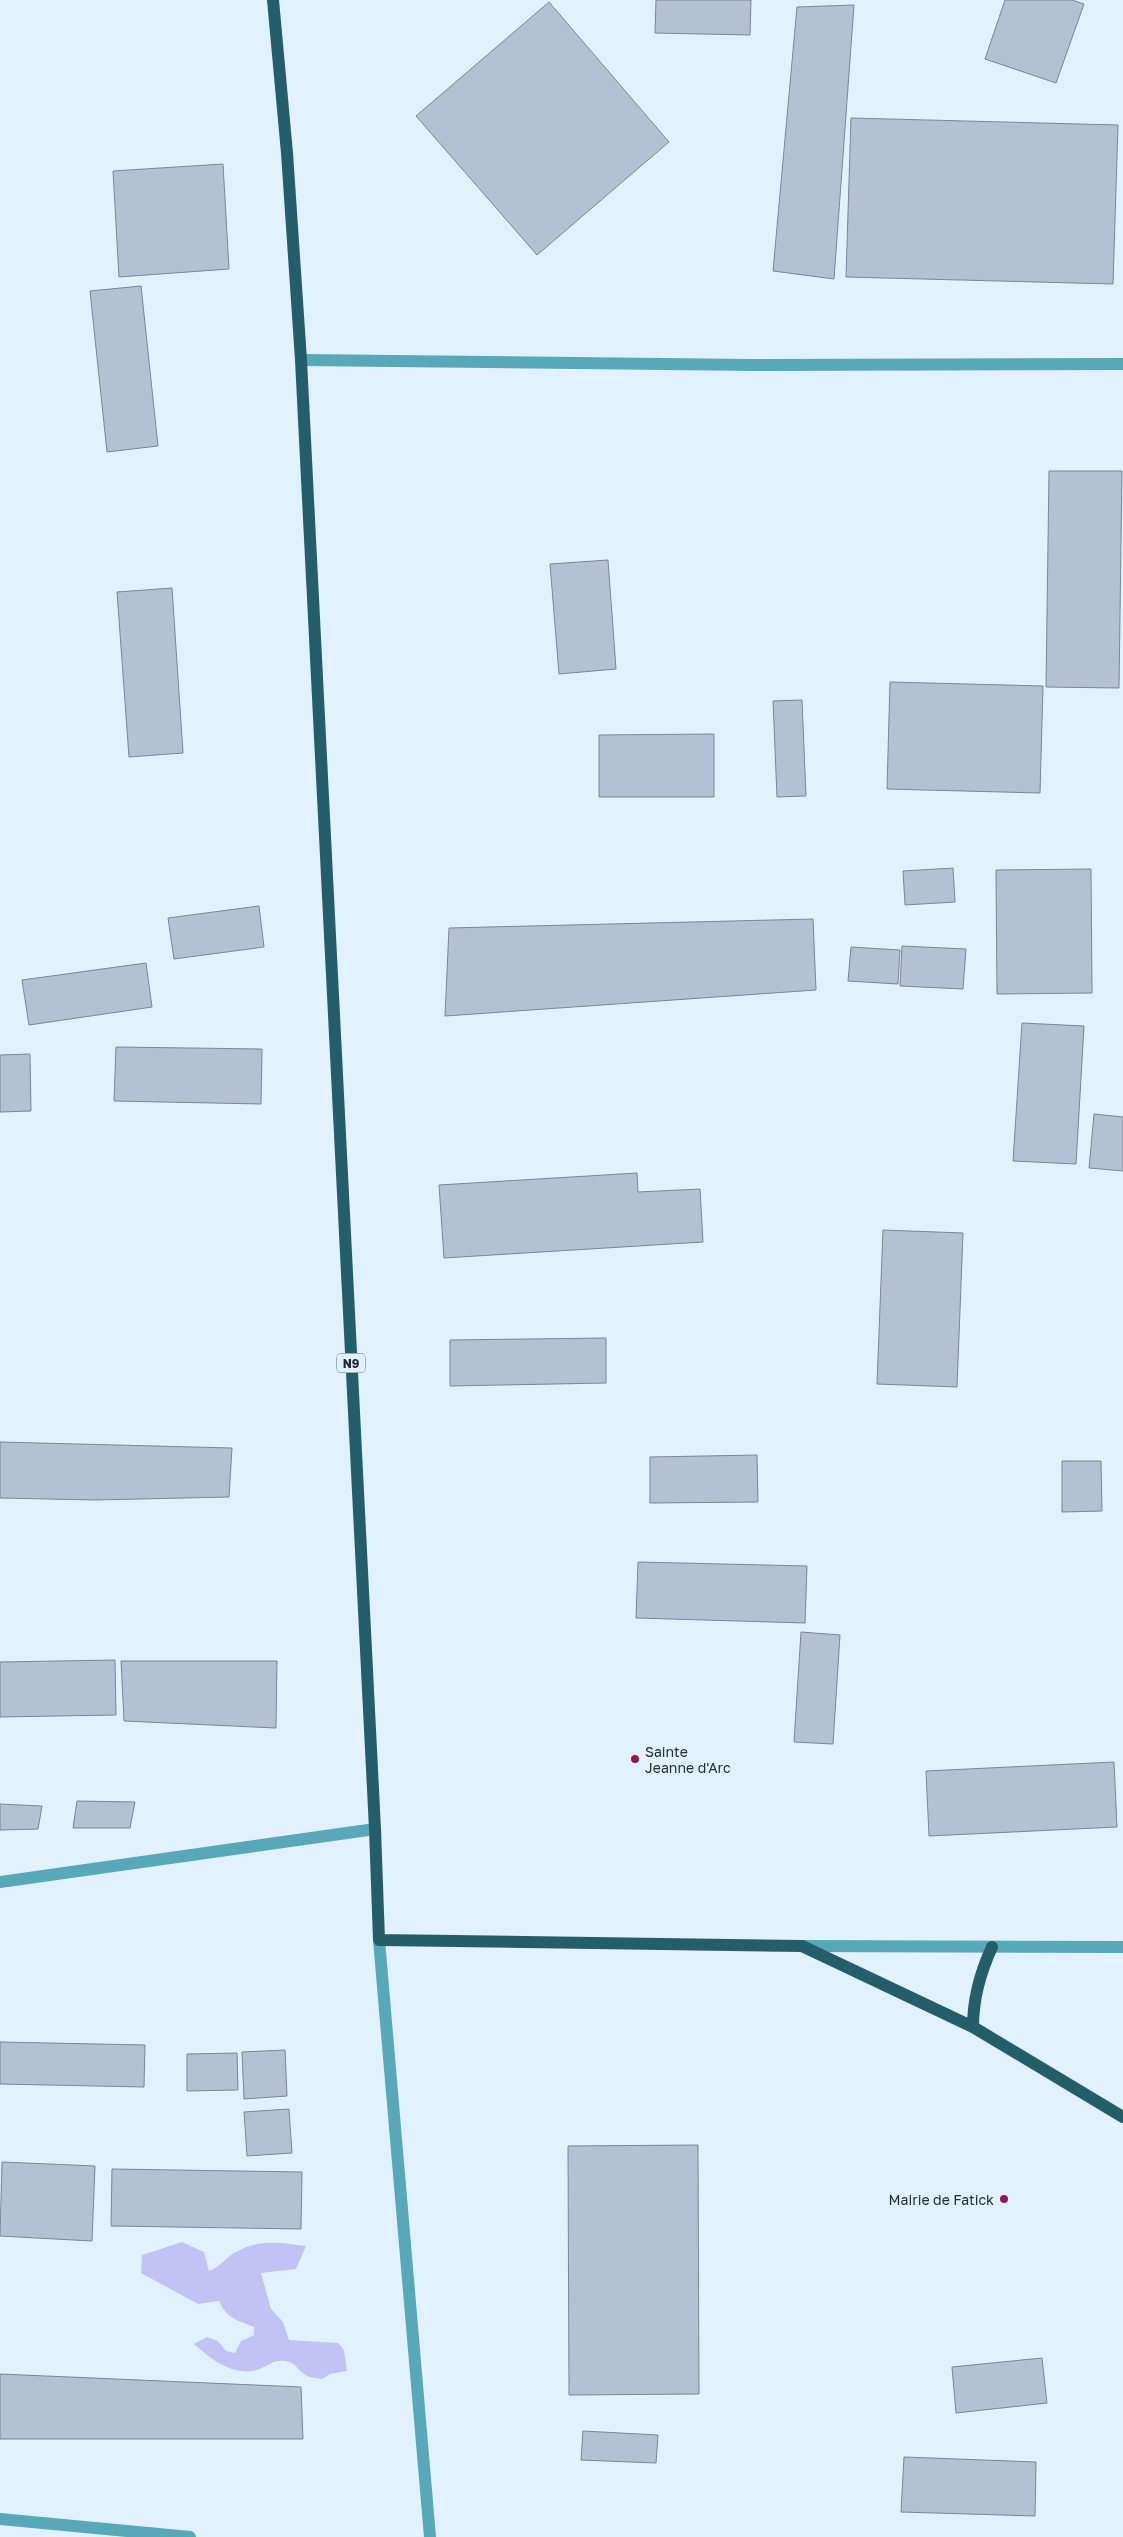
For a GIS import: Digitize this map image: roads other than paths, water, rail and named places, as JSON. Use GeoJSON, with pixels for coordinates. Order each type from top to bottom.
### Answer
{"type":"FeatureCollection","features":[{"type":"Feature","properties":{"kind":"main road","name":"N9"},"geometry":{"type":"LineString","coordinates":[[272,0],[287,153],[301,360],[379,1940]]}},
{"type":"Feature","properties":{"kind":"main road"},"geometry":{"type":"LineString","coordinates":[[379,1940],[802,1946],[973,2027],[1123,2118]]}},
{"type":"Feature","properties":{"kind":"main road"},"geometry":{"type":"LineString","coordinates":[[973,2027],[973,2008],[977,1986],[992,1946]]}},
{"type":"Feature","properties":{"kind":"street"},"geometry":{"type":"LineString","coordinates":[[301,360],[753,365],[1123,364]]}},
{"type":"Feature","properties":{"kind":"street"},"geometry":{"type":"LineString","coordinates":[[0,1882],[375,1829]]}},
{"type":"Feature","properties":{"kind":"street"},"geometry":{"type":"LineString","coordinates":[[379,1940],[430,2537]]}},
{"type":"Feature","properties":{"kind":"street"},"geometry":{"type":"LineString","coordinates":[[802,1946],[1123,1947]]}},
{"type":"Feature","properties":{"kind":"street"},"geometry":{"type":"LineString","coordinates":[[0,2519],[190,2537]]}},
{"type":"Feature","properties":{"kind":"place","name":"Sainte Jeanne d'Arc"},"geometry":{"type":"Point","coordinates":[635,1759]}},
{"type":"Feature","properties":{"kind":"place","name":"Mairie de Fatick"},"geometry":{"type":"Point","coordinates":[1004,2199]}}]}
